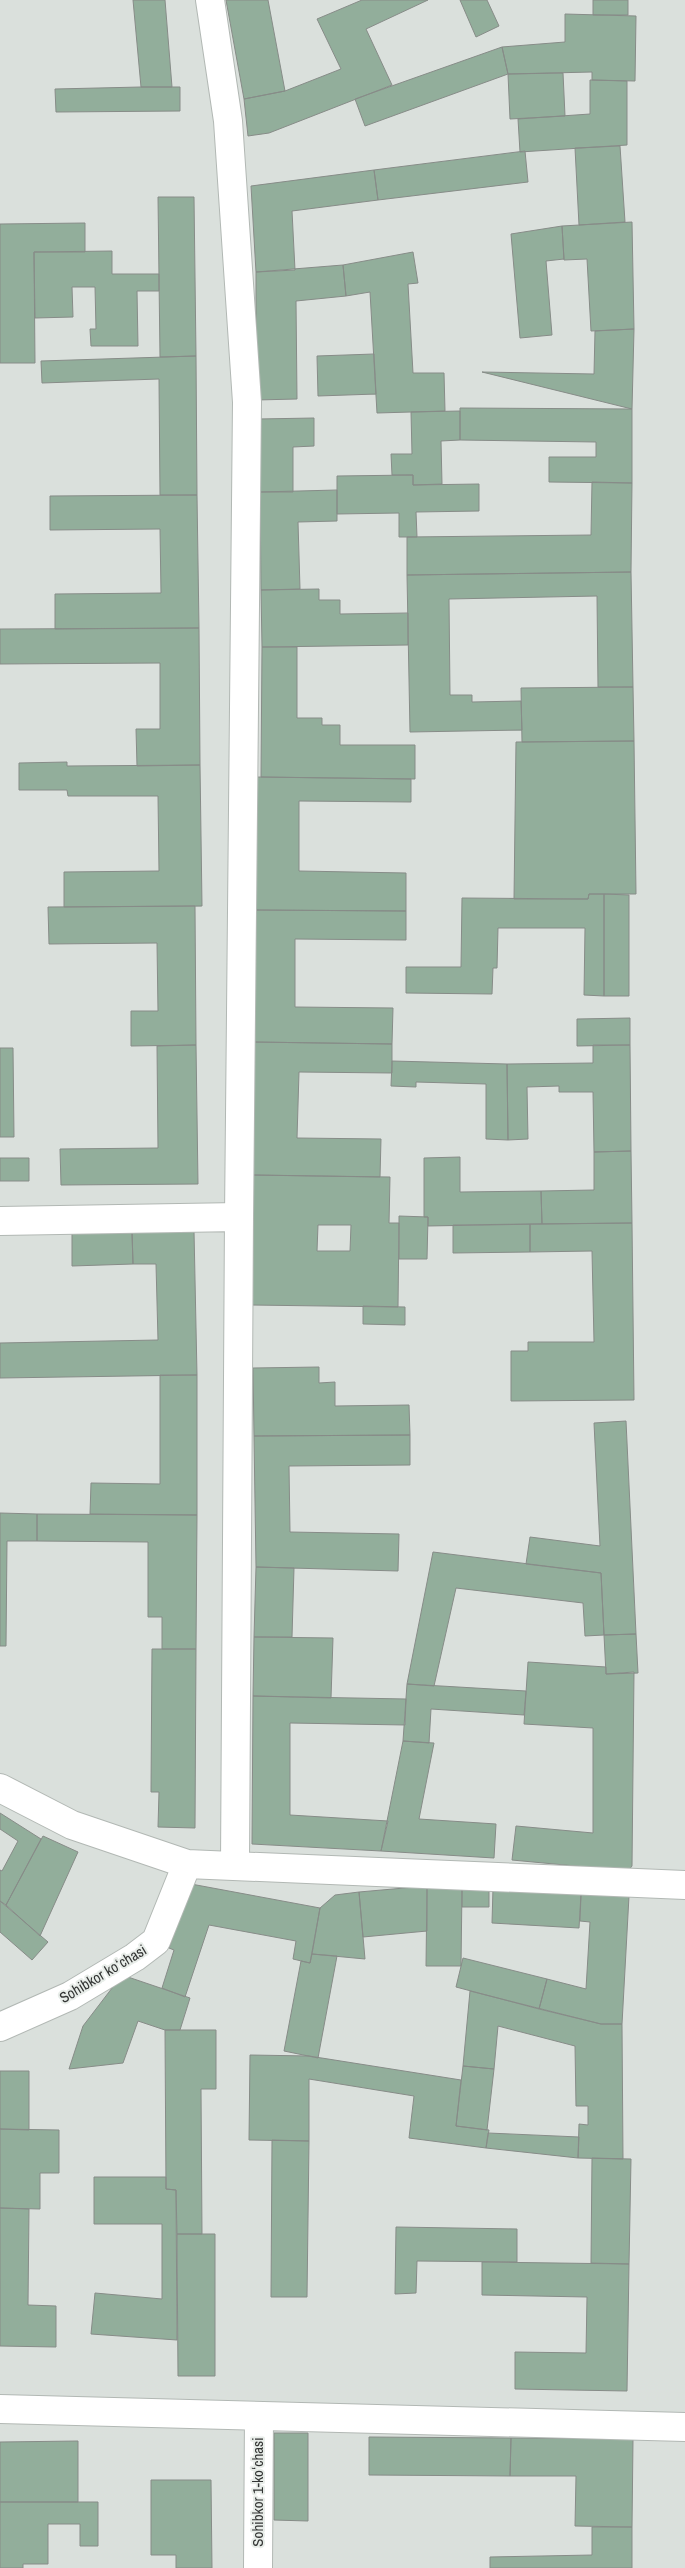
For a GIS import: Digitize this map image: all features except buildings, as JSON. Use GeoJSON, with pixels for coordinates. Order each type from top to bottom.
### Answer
{"type":"FeatureCollection","features":[{"type":"Feature","properties":{"kind":"street"},"geometry":{"type":"LineString","coordinates":[[210,0],[228,121],[247,402],[239,1217],[236,1864]]}},
{"type":"Feature","properties":{"kind":"street"},"geometry":{"type":"LineString","coordinates":[[0,1221],[239,1217]]}},
{"type":"Feature","properties":{"kind":"street"},"geometry":{"type":"LineString","coordinates":[[0,1788],[72,1824],[187,1864],[236,1864],[685,1885]]}},
{"type":"Feature","properties":{"kind":"street","name":"Sohibkor koʻchasi"},"geometry":{"type":"LineString","coordinates":[[0,2027],[70,1996],[135,1957],[156,1941],[187,1864]]}},
{"type":"Feature","properties":{"kind":"street"},"geometry":{"type":"LineString","coordinates":[[0,2410],[685,2427]]}},
{"type":"Feature","properties":{"kind":"street","name":"Sohibkor 1-koʻchasi"},"geometry":{"type":"LineString","coordinates":[[258,2568],[259,2416]]}}]}
